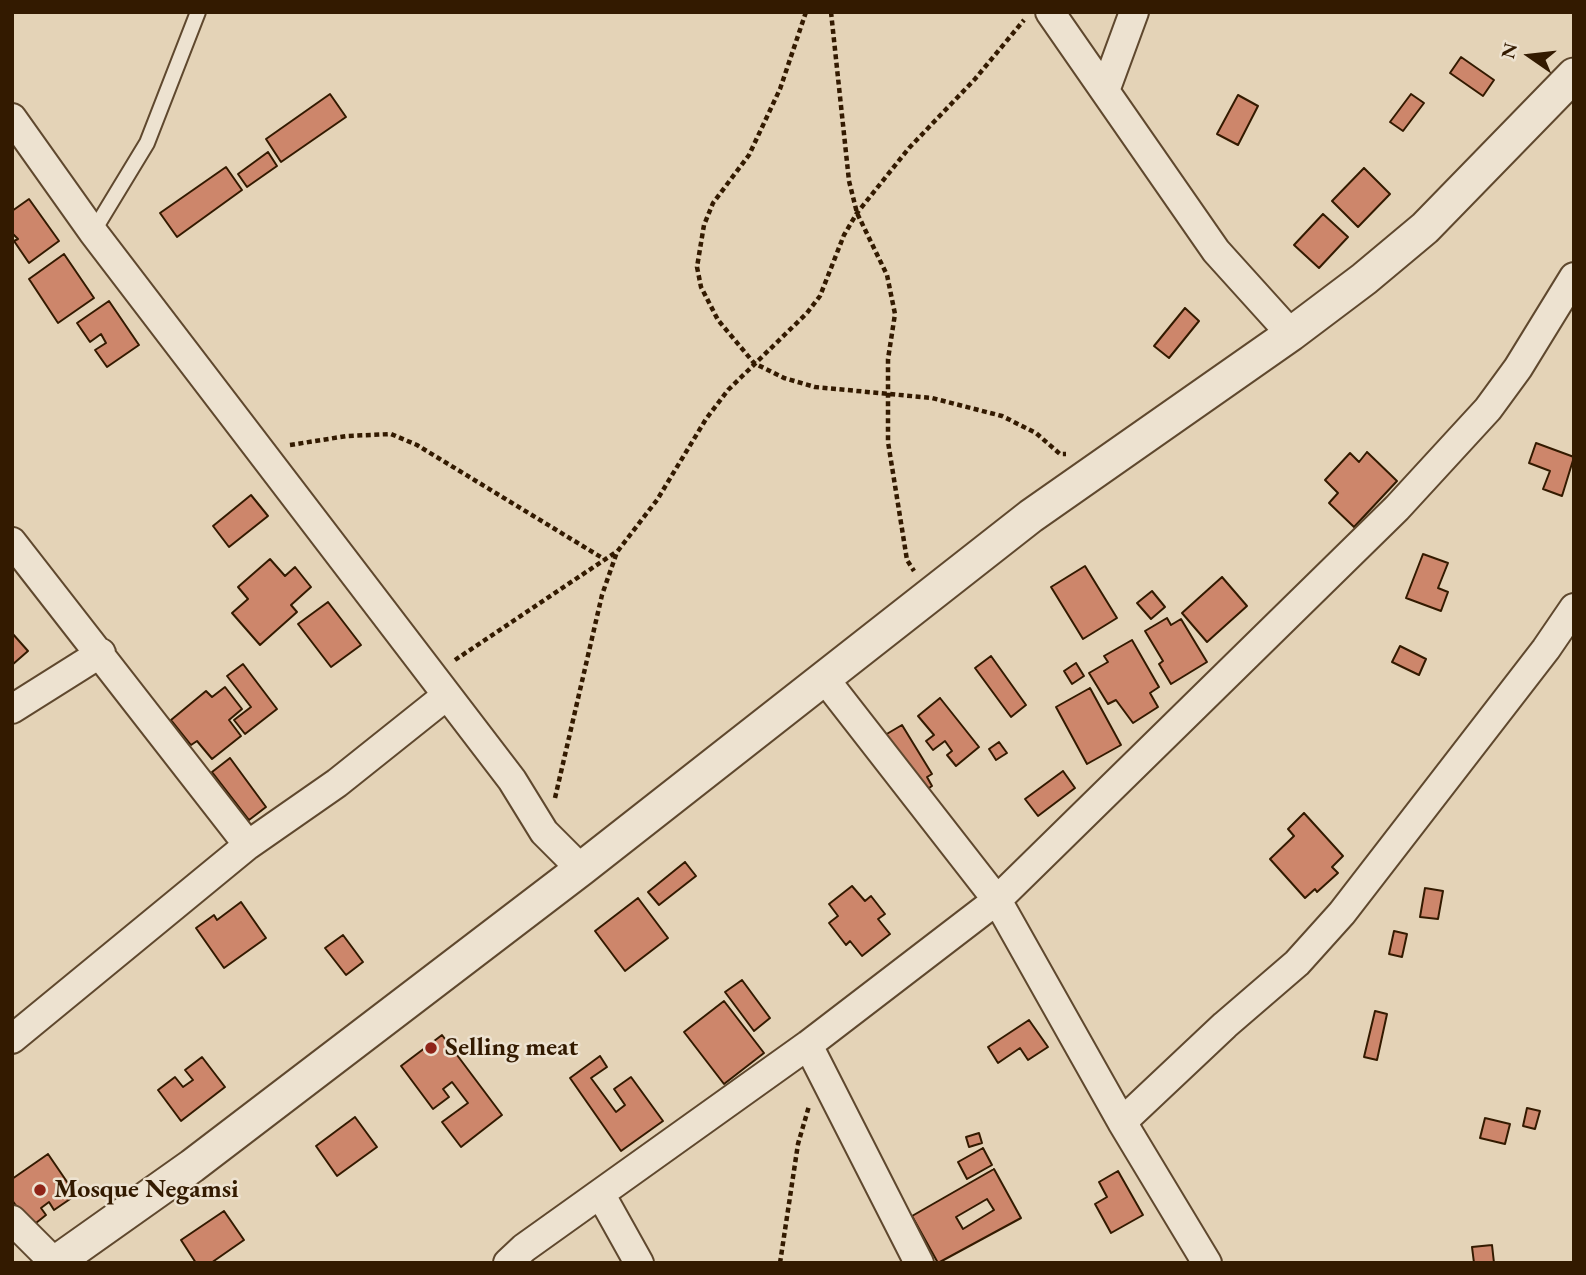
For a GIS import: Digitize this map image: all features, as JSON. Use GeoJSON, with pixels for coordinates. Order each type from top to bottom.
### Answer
{"type":"FeatureCollection","features":[{"type":"Feature","properties":{"kind":"street"},"geometry":{"type":"LineString","coordinates":[[1051,12],[1216,251],[1291,334]]}},
{"type":"Feature","properties":{"kind":"street"},"geometry":{"type":"LineString","coordinates":[[1105,91],[1134,12]]}},
{"type":"Feature","properties":{"kind":"street"},"geometry":{"type":"LineString","coordinates":[[12,1220],[55,1263],[192,1166],[581,869],[1031,516],[1113,456],[1291,334],[1425,228],[1574,75]]}},
{"type":"Feature","properties":{"kind":"street"},"geometry":{"type":"LineString","coordinates":[[12,118],[93,232],[512,780],[544,832],[581,869]]}},
{"type":"Feature","properties":{"kind":"street"},"geometry":{"type":"LineString","coordinates":[[508,1263],[524,1248],[601,1195],[814,1056],[997,900],[1397,508],[1488,409],[1518,368],[1574,277]]}},
{"type":"Feature","properties":{"kind":"street"},"geometry":{"type":"LineString","coordinates":[[12,542],[248,845]]}},
{"type":"Feature","properties":{"kind":"street"},"geometry":{"type":"LineString","coordinates":[[1122,1122],[1225,1025],[1297,963],[1342,913],[1546,649],[1574,608]]}},
{"type":"Feature","properties":{"kind":"street"},"geometry":{"type":"LineString","coordinates":[[12,709],[101,653]]}},
{"type":"Feature","properties":{"kind":"street"},"geometry":{"type":"LineString","coordinates":[[824,678],[997,900],[1122,1122],[1207,1263]]}},
{"type":"Feature","properties":{"kind":"street"},"geometry":{"type":"LineString","coordinates":[[12,1039],[248,845],[337,783],[438,686]]}},
{"type":"Feature","properties":{"kind":"street"},"geometry":{"type":"LineString","coordinates":[[814,1056],[919,1263]]}},
{"type":"Feature","properties":{"kind":"street"},"geometry":{"type":"LineString","coordinates":[[601,1195],[639,1263]]}},
{"type":"Feature","properties":{"kind":"lane"},"geometry":{"type":"LineString","coordinates":[[93,232],[147,143],[198,12]]}},
{"type":"Feature","properties":{"kind":"path"},"geometry":{"type":"LineString","coordinates":[[806,12],[780,89],[749,155],[713,203],[698,247],[696,267],[701,287],[718,320],[754,363],[784,378],[815,387],[932,397],[1002,416],[1036,433],[1060,454],[1113,456]]}},
{"type":"Feature","properties":{"kind":"path"},"geometry":{"type":"LineString","coordinates":[[831,12],[842,135],[857,213],[883,266],[892,293],[895,314],[888,359],[888,442],[901,527],[907,560],[931,596]]}},
{"type":"Feature","properties":{"kind":"path"},"geometry":{"type":"LineString","coordinates":[[544,832],[559,787],[602,596],[617,552],[657,500],[706,419],[754,363],[807,313],[820,296],[844,235],[857,213],[909,148],[975,79],[1031,12]]}},
{"type":"Feature","properties":{"kind":"path"},"geometry":{"type":"LineString","coordinates":[[258,450],[347,436],[391,434],[417,445],[604,559]]}},
{"type":"Feature","properties":{"kind":"path"},"geometry":{"type":"LineString","coordinates":[[438,686],[604,559],[617,552]]}},
{"type":"Feature","properties":{"kind":"path"},"geometry":{"type":"LineString","coordinates":[[780,1263],[814,1056]]}},
{"type":"Feature","properties":{"kind":"building"},"geometry":{"type":"Polygon","coordinates":[[[1461,57],[1494,80],[1483,96],[1450,73],[1461,57]]]}},
{"type":"Feature","properties":{"kind":"building"},"geometry":{"type":"Polygon","coordinates":[[[330,94],[346,117],[281,162],[266,139],[330,94]]]}},
{"type":"Feature","properties":{"kind":"building"},"geometry":{"type":"Polygon","coordinates":[[[1411,94],[1424,103],[1403,131],[1390,122],[1411,94]]]}},
{"type":"Feature","properties":{"kind":"building"},"geometry":{"type":"Polygon","coordinates":[[[1238,95],[1258,106],[1238,145],[1217,134],[1238,95]]]}},
{"type":"Feature","properties":{"kind":"building"},"geometry":{"type":"Polygon","coordinates":[[[268,152],[277,166],[247,187],[238,174],[268,152]]]}},
{"type":"Feature","properties":{"kind":"building"},"geometry":{"type":"Polygon","coordinates":[[[226,167],[242,190],[177,237],[160,213],[226,167]]]}},
{"type":"Feature","properties":{"kind":"building"},"geometry":{"type":"Polygon","coordinates":[[[1364,168],[1390,194],[1358,227],[1332,201],[1364,168]]]}},
{"type":"Feature","properties":{"kind":"building"},"geometry":{"type":"Polygon","coordinates":[[[29,199],[59,241],[29,263],[14,241],[18,239],[12,233],[12,211],[29,199]]]}},
{"type":"Feature","properties":{"kind":"building"},"geometry":{"type":"Polygon","coordinates":[[[1323,214],[1348,237],[1319,268],[1294,245],[1323,214]]]}},
{"type":"Feature","properties":{"kind":"building"},"geometry":{"type":"Polygon","coordinates":[[[64,254],[94,298],[58,323],[29,279],[64,254]]]}},
{"type":"Feature","properties":{"kind":"building"},"geometry":{"type":"Polygon","coordinates":[[[109,301],[139,345],[107,367],[95,350],[106,343],[101,334],[90,342],[77,323],[109,301]]]}},
{"type":"Feature","properties":{"kind":"building"},"geometry":{"type":"Polygon","coordinates":[[[1185,308],[1199,321],[1169,358],[1154,346],[1185,308]]]}},
{"type":"Feature","properties":{"kind":"building"},"geometry":{"type":"Polygon","coordinates":[[[1536,443],[1574,457],[1562,496],[1543,489],[1550,471],[1529,463],[1536,443]]]}},
{"type":"Feature","properties":{"kind":"building"},"geometry":{"type":"Polygon","coordinates":[[[1367,452],[1397,481],[1354,527],[1329,503],[1338,493],[1325,480],[1350,453],[1359,462],[1367,452]]]}},
{"type":"Feature","properties":{"kind":"building"},"geometry":{"type":"Polygon","coordinates":[[[251,495],[268,516],[229,547],[213,526],[251,495]]]}},
{"type":"Feature","properties":{"kind":"building"},"geometry":{"type":"Polygon","coordinates":[[[1423,554],[1448,563],[1438,588],[1448,592],[1441,611],[1406,598],[1423,554]]]}},
{"type":"Feature","properties":{"kind":"building"},"geometry":{"type":"Polygon","coordinates":[[[270,559],[285,576],[295,567],[311,587],[291,605],[297,612],[260,645],[232,613],[248,599],[238,587],[270,559]]]}},
{"type":"Feature","properties":{"kind":"building"},"geometry":{"type":"Polygon","coordinates":[[[1085,566],[1117,618],[1083,639],[1051,587],[1085,566]]]}},
{"type":"Feature","properties":{"kind":"building"},"geometry":{"type":"Polygon","coordinates":[[[1222,577],[1247,606],[1207,642],[1182,613],[1222,577]]]}},
{"type":"Feature","properties":{"kind":"building"},"geometry":{"type":"Polygon","coordinates":[[[1152,591],[1165,607],[1151,619],[1137,603],[1152,591]]]}},
{"type":"Feature","properties":{"kind":"building"},"geometry":{"type":"Polygon","coordinates":[[[328,602],[361,645],[331,667],[298,624],[328,602]]]}},
{"type":"Feature","properties":{"kind":"building"},"geometry":{"type":"Polygon","coordinates":[[[1167,618],[1171,625],[1181,619],[1207,662],[1171,684],[1159,664],[1163,661],[1145,631],[1167,618]]]}},
{"type":"Feature","properties":{"kind":"building"},"geometry":{"type":"Polygon","coordinates":[[[12,633],[28,651],[12,665],[12,633]]]}},
{"type":"Feature","properties":{"kind":"building"},"geometry":{"type":"Polygon","coordinates":[[[1132,640],[1159,687],[1150,693],[1158,707],[1133,723],[1116,700],[1108,704],[1089,673],[1108,662],[1104,656],[1132,640]]]}},
{"type":"Feature","properties":{"kind":"building"},"geometry":{"type":"Polygon","coordinates":[[[1400,646],[1426,659],[1419,675],[1392,662],[1400,646]]]}},
{"type":"Feature","properties":{"kind":"building"},"geometry":{"type":"Polygon","coordinates":[[[991,656],[1026,705],[1011,717],[975,668],[991,656]]]}},
{"type":"Feature","properties":{"kind":"building"},"geometry":{"type":"Polygon","coordinates":[[[1076,663],[1084,676],[1072,684],[1064,671],[1076,663]]]}},
{"type":"Feature","properties":{"kind":"building"},"geometry":{"type":"Polygon","coordinates":[[[243,664],[277,709],[245,734],[234,720],[251,707],[227,676],[243,664]]]}},
{"type":"Feature","properties":{"kind":"building"},"geometry":{"type":"Polygon","coordinates":[[[225,687],[242,709],[229,720],[241,736],[212,759],[197,741],[191,745],[171,720],[206,691],[212,697],[225,687]]]}},
{"type":"Feature","properties":{"kind":"building"},"geometry":{"type":"Polygon","coordinates":[[[1090,688],[1121,745],[1087,764],[1056,707],[1090,688]]]}},
{"type":"Feature","properties":{"kind":"building"},"geometry":{"type":"Polygon","coordinates":[[[940,698],[979,747],[956,766],[947,755],[952,751],[945,741],[933,750],[926,741],[934,735],[918,716],[940,698]]]}},
{"type":"Feature","properties":{"kind":"building"},"geometry":{"type":"Polygon","coordinates":[[[902,725],[932,774],[927,777],[932,786],[926,790],[885,735],[902,725]]]}},
{"type":"Feature","properties":{"kind":"building"},"geometry":{"type":"Polygon","coordinates":[[[999,742],[1007,753],[996,760],[989,749],[999,742]]]}},
{"type":"Feature","properties":{"kind":"building"},"geometry":{"type":"Polygon","coordinates":[[[230,758],[266,807],[249,820],[212,772],[230,758]]]}},
{"type":"Feature","properties":{"kind":"building"},"geometry":{"type":"Polygon","coordinates":[[[1063,771],[1075,788],[1038,816],[1025,799],[1063,771]]]}},
{"type":"Feature","properties":{"kind":"building"},"geometry":{"type":"Polygon","coordinates":[[[1304,813],[1343,856],[1332,867],[1338,873],[1317,892],[1315,889],[1305,898],[1270,859],[1294,836],[1288,829],[1304,813]]]}},
{"type":"Feature","properties":{"kind":"building"},"geometry":{"type":"Polygon","coordinates":[[[685,862],[696,876],[659,905],[648,892],[685,862]]]}},
{"type":"Feature","properties":{"kind":"building"},"geometry":{"type":"Polygon","coordinates":[[[852,886],[865,901],[871,896],[885,914],[878,919],[890,934],[862,956],[850,941],[846,945],[829,923],[838,916],[829,904],[852,886]]]}},
{"type":"Feature","properties":{"kind":"building"},"geometry":{"type":"Polygon","coordinates":[[[1425,888],[1443,891],[1438,919],[1420,917],[1425,888]]]}},
{"type":"Feature","properties":{"kind":"building"},"geometry":{"type":"Polygon","coordinates":[[[638,898],[668,938],[625,971],[595,931],[638,898]]]}},
{"type":"Feature","properties":{"kind":"building"},"geometry":{"type":"Polygon","coordinates":[[[241,902],[266,938],[224,968],[196,928],[214,915],[217,920],[241,902]]]}},
{"type":"Feature","properties":{"kind":"building"},"geometry":{"type":"Polygon","coordinates":[[[1394,931],[1407,934],[1402,957],[1389,954],[1394,931]]]}},
{"type":"Feature","properties":{"kind":"building"},"geometry":{"type":"Polygon","coordinates":[[[343,935],[363,962],[346,975],[325,948],[343,935]]]}},
{"type":"Feature","properties":{"kind":"building"},"geometry":{"type":"Polygon","coordinates":[[[742,980],[770,1018],[754,1031],[725,992],[742,980]]]}},
{"type":"Feature","properties":{"kind":"building"},"geometry":{"type":"Polygon","coordinates":[[[724,1001],[764,1053],[724,1084],[684,1032],[724,1001]]]}},
{"type":"Feature","properties":{"kind":"building"},"geometry":{"type":"Polygon","coordinates":[[[1375,1011],[1387,1014],[1377,1060],[1364,1057],[1375,1011]]]}},
{"type":"Feature","properties":{"kind":"building"},"geometry":{"type":"Polygon","coordinates":[[[1029,1020],[1048,1047],[1028,1060],[1020,1048],[998,1063],[988,1047],[1029,1020]]]}},
{"type":"Feature","properties":{"kind":"building"},"geometry":{"type":"Polygon","coordinates":[[[442,1035],[502,1115],[461,1147],[442,1122],[468,1103],[452,1082],[443,1089],[449,1097],[433,1109],[401,1066],[442,1035]]]}},
{"type":"Feature","properties":{"kind":"building"},"geometry":{"type":"Polygon","coordinates":[[[600,1056],[607,1067],[591,1078],[616,1112],[625,1105],[614,1089],[631,1077],[663,1121],[621,1151],[570,1078],[600,1056]]]}},
{"type":"Feature","properties":{"kind":"building"},"geometry":{"type":"Polygon","coordinates":[[[202,1057],[225,1087],[181,1121],[158,1090],[175,1077],[183,1087],[193,1080],[185,1070],[202,1057]]]}},
{"type":"Feature","properties":{"kind":"building"},"geometry":{"type":"Polygon","coordinates":[[[1527,1108],[1540,1111],[1535,1129],[1523,1126],[1527,1108]]]}},
{"type":"Feature","properties":{"kind":"building"},"geometry":{"type":"Polygon","coordinates":[[[355,1117],[377,1147],[337,1176],[316,1146],[355,1117]]]}},
{"type":"Feature","properties":{"kind":"building"},"geometry":{"type":"Polygon","coordinates":[[[1485,1118],[1510,1124],[1505,1144],[1480,1138],[1485,1118]]]}},
{"type":"Feature","properties":{"kind":"building"},"geometry":{"type":"Polygon","coordinates":[[[979,1133],[982,1143],[969,1147],[966,1137],[979,1133]]]}},
{"type":"Feature","properties":{"kind":"building"},"geometry":{"type":"Polygon","coordinates":[[[983,1148],[992,1165],[967,1179],[958,1162],[983,1148]]]}},
{"type":"Feature","properties":{"kind":"building"},"geometry":{"type":"Polygon","coordinates":[[[48,1154],[76,1195],[54,1210],[49,1202],[41,1208],[46,1215],[31,1227],[12,1200],[12,1179],[48,1154]]]}},
{"type":"Feature","properties":{"kind":"building"},"geometry":{"type":"Polygon","coordinates":[[[994,1169],[1021,1218],[938,1263],[912,1216],[994,1169]],[[987,1199],[956,1217],[963,1229],[994,1210],[987,1199]]]}},
{"type":"Feature","properties":{"kind":"building"},"geometry":{"type":"Polygon","coordinates":[[[1118,1171],[1143,1215],[1111,1233],[1095,1204],[1107,1197],[1099,1182],[1118,1171]]]}},
{"type":"Feature","properties":{"kind":"building"},"geometry":{"type":"Polygon","coordinates":[[[224,1211],[244,1240],[211,1263],[196,1263],[181,1240],[224,1211]]]}},
{"type":"Feature","properties":{"kind":"building"},"geometry":{"type":"Polygon","coordinates":[[[1492,1245],[1494,1263],[1474,1263],[1472,1247],[1492,1245]]]}},
{"type":"Feature","properties":{"kind":"place","name":"Selling meat"},"geometry":{"type":"Point","coordinates":[431,1048]}},
{"type":"Feature","properties":{"kind":"place","name":"Mosque Negamsi"},"geometry":{"type":"Point","coordinates":[40,1190]}}]}
